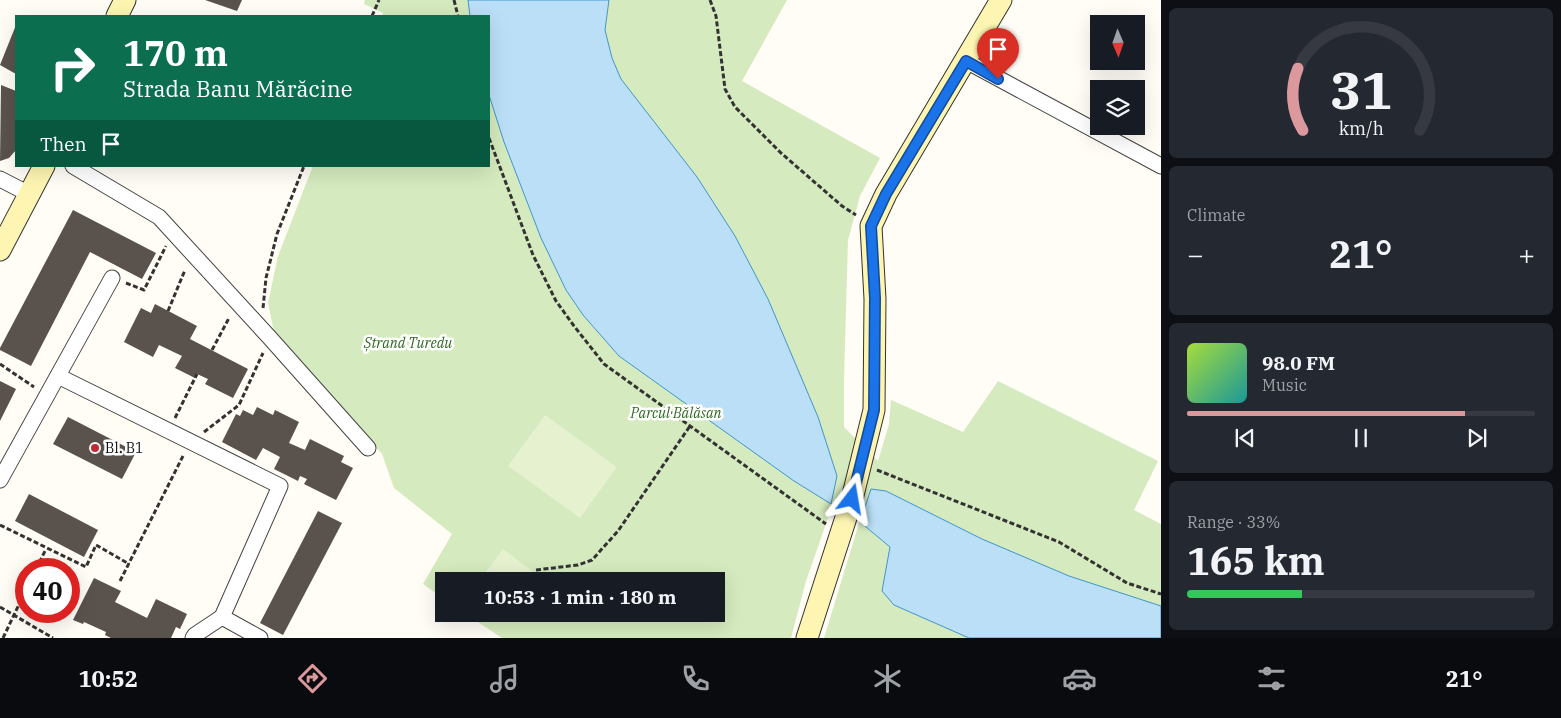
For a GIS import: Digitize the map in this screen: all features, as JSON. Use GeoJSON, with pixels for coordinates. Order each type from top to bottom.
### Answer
{"type":"FeatureCollection","features":[{"type":"Feature","properties":{"kind":"street"},"geometry":{"type":"LineString","coordinates":[[118,15],[125,0]]}},
{"type":"Feature","properties":{"kind":"street"},"geometry":{"type":"LineString","coordinates":[[807,638],[861,464],[874,410],[875,298],[871,226],[886,194],[1001,0]]}},
{"type":"Feature","properties":{"kind":"street"},"geometry":{"type":"LineString","coordinates":[[966,61],[1161,166]]}},
{"type":"Feature","properties":{"kind":"street"},"geometry":{"type":"LineString","coordinates":[[0,250],[43,167]]}},
{"type":"Feature","properties":{"kind":"street"},"geometry":{"type":"LineString","coordinates":[[75,167],[159,216],[368,448]]}},
{"type":"Feature","properties":{"kind":"street"},"geometry":{"type":"LineString","coordinates":[[0,179],[29,194]]}},
{"type":"Feature","properties":{"kind":"street"},"geometry":{"type":"LineString","coordinates":[[0,480],[112,278]]}},
{"type":"Feature","properties":{"kind":"street"},"geometry":{"type":"LineString","coordinates":[[58,376],[280,486],[222,617],[193,638]]}},
{"type":"Feature","properties":{"kind":"street"},"geometry":{"type":"LineString","coordinates":[[222,617],[260,638]]}},
{"type":"Feature","properties":{"kind":"path"},"geometry":{"type":"LineString","coordinates":[[372,15],[380,0]]}},
{"type":"Feature","properties":{"kind":"path"},"geometry":{"type":"LineString","coordinates":[[454,0],[458,15]]}},
{"type":"Feature","properties":{"kind":"path"},"geometry":{"type":"LineString","coordinates":[[710,0],[716,16],[725,88],[735,107],[781,153],[842,206],[871,226]]}},
{"type":"Feature","properties":{"kind":"path"},"geometry":{"type":"LineString","coordinates":[[490,141],[534,255],[556,301],[604,364],[840,535]]}},
{"type":"Feature","properties":{"kind":"path"},"geometry":{"type":"LineString","coordinates":[[120,581],[190,442],[239,406],[266,333],[266,278],[277,234],[304,167]]}},
{"type":"Feature","properties":{"kind":"path"},"geometry":{"type":"LineString","coordinates":[[112,278],[144,290],[173,232]]}},
{"type":"Feature","properties":{"kind":"path"},"geometry":{"type":"LineString","coordinates":[[168,311],[192,253]]}},
{"type":"Feature","properties":{"kind":"path"},"geometry":{"type":"LineString","coordinates":[[212,350],[237,302]]}},
{"type":"Feature","properties":{"kind":"path"},"geometry":{"type":"LineString","coordinates":[[0,364],[47,395]]}},
{"type":"Feature","properties":{"kind":"path"},"geometry":{"type":"LineString","coordinates":[[168,431],[197,374]]}},
{"type":"Feature","properties":{"kind":"path"},"geometry":{"type":"LineString","coordinates":[[536,570],[578,565],[592,560],[618,531],[690,426]]}},
{"type":"Feature","properties":{"kind":"path"},"geometry":{"type":"LineString","coordinates":[[861,464],[1059,542],[1127,583],[1161,594]]}},
{"type":"Feature","properties":{"kind":"path"},"geometry":{"type":"LineString","coordinates":[[0,525],[86,568],[96,546],[129,564]]}},
{"type":"Feature","properties":{"kind":"path"},"geometry":{"type":"LineString","coordinates":[[42,558],[46,549]]}},
{"type":"Feature","properties":{"kind":"path"},"geometry":{"type":"LineString","coordinates":[[0,607],[53,638]]}},
{"type":"Feature","properties":{"kind":"path"},"geometry":{"type":"LineString","coordinates":[[3,638],[14,615]]}},
{"type":"Feature","properties":{"kind":"green space","name":"Parcul Bălăsan"},"geometry":{"type":"Polygon","coordinates":[[[365,0],[787,0],[742,81],[880,158],[860,196],[848,240],[844,427],[878,461],[889,424],[891,400],[963,432],[998,381],[1158,461],[1134,510],[1161,524],[1161,638],[824,638],[860,520],[835,498],[806,581],[791,638],[502,638],[478,622],[725,622],[725,572],[435,572],[435,593],[423,584],[452,534],[394,488],[382,454],[291,353],[276,341],[268,303],[278,256],[313,167],[490,167],[490,15],[382,15],[383,13],[364,4],[365,0]]]}},
{"type":"Feature","properties":{"kind":"green space"},"geometry":{"type":"Polygon","coordinates":[[[545,415],[617,467],[580,518],[508,466],[545,415]]]}},
{"type":"Feature","properties":{"kind":"green space"},"geometry":{"type":"Polygon","coordinates":[[[503,549],[533,572],[486,572],[503,549]]]}},
{"type":"Feature","properties":{"kind":"water"},"geometry":{"type":"Polygon","coordinates":[[[468,0],[609,0],[605,30],[612,58],[621,79],[697,177],[735,236],[768,299],[818,417],[837,476],[831,504],[794,481],[619,356],[583,315],[566,290],[541,238],[504,142],[490,98],[490,15],[470,15],[468,0]]]}},
{"type":"Feature","properties":{"kind":"water"},"geometry":{"type":"Polygon","coordinates":[[[871,489],[886,491],[982,539],[1069,576],[1161,606],[1161,638],[969,638],[894,605],[882,591],[890,547],[860,522],[871,489]]]}},
{"type":"Feature","properties":{"kind":"building"},"geometry":{"type":"Polygon","coordinates":[[[205,0],[242,0],[237,11],[205,0]]]}},
{"type":"Feature","properties":{"kind":"building"},"geometry":{"type":"Polygon","coordinates":[[[15,28],[15,73],[0,65],[15,28]]]}},
{"type":"Feature","properties":{"kind":"building"},"geometry":{"type":"Polygon","coordinates":[[[1,85],[15,91],[15,151],[9,158],[0,161],[1,85]]]}},
{"type":"Feature","properties":{"kind":"building"},"geometry":{"type":"Polygon","coordinates":[[[73,210],[156,253],[142,279],[90,252],[31,366],[0,350],[0,348],[73,210]]]}},
{"type":"Feature","properties":{"kind":"building"},"geometry":{"type":"Polygon","coordinates":[[[155,304],[197,326],[190,339],[248,369],[233,398],[205,384],[208,379],[197,374],[195,378],[175,368],[182,356],[159,345],[153,357],[124,342],[141,308],[151,313],[155,304]]]}},
{"type":"Feature","properties":{"kind":"building"},"geometry":{"type":"Polygon","coordinates":[[[0,381],[16,389],[0,421],[0,381]]]}},
{"type":"Feature","properties":{"kind":"building"},"geometry":{"type":"Polygon","coordinates":[[[257,407],[273,415],[275,410],[299,422],[289,443],[305,450],[310,439],[344,456],[341,462],[353,468],[336,500],[304,484],[307,479],[300,476],[298,481],[274,469],[280,457],[263,448],[256,460],[222,442],[236,414],[240,416],[243,410],[253,415],[257,407]]]}},
{"type":"Feature","properties":{"kind":"building","name":"Bl. B1"},"geometry":{"type":"Polygon","coordinates":[[[68,417],[136,452],[122,479],[53,444],[68,417]]]}},
{"type":"Feature","properties":{"kind":"building"},"geometry":{"type":"Polygon","coordinates":[[[29,494],[98,530],[84,557],[15,521],[29,494]]]}},
{"type":"Feature","properties":{"kind":"building"},"geometry":{"type":"Polygon","coordinates":[[[318,511],[342,523],[283,635],[260,623],[318,511]]]}},
{"type":"Feature","properties":{"kind":"building"},"geometry":{"type":"Polygon","coordinates":[[[94,578],[121,591],[115,602],[147,618],[156,599],[187,614],[180,629],[176,627],[171,638],[111,638],[105,635],[106,632],[84,622],[83,624],[80,623],[80,606],[94,578]]]}},
{"type":"Feature","properties":{"kind":"place","name":"Bl. B1"},"geometry":{"type":"Point","coordinates":[95,448]}},
{"type":"Feature","properties":{"kind":"route"},"geometry":{"type":"LineString","coordinates":[[852,499],[874,410],[875,298],[871,226],[886,194],[966,61],[998,79]]}},
{"type":"Feature","properties":{"kind":"park label","name":"Ștrand Turedu"},"geometry":{"type":"Point","coordinates":[408,343]}}]}
